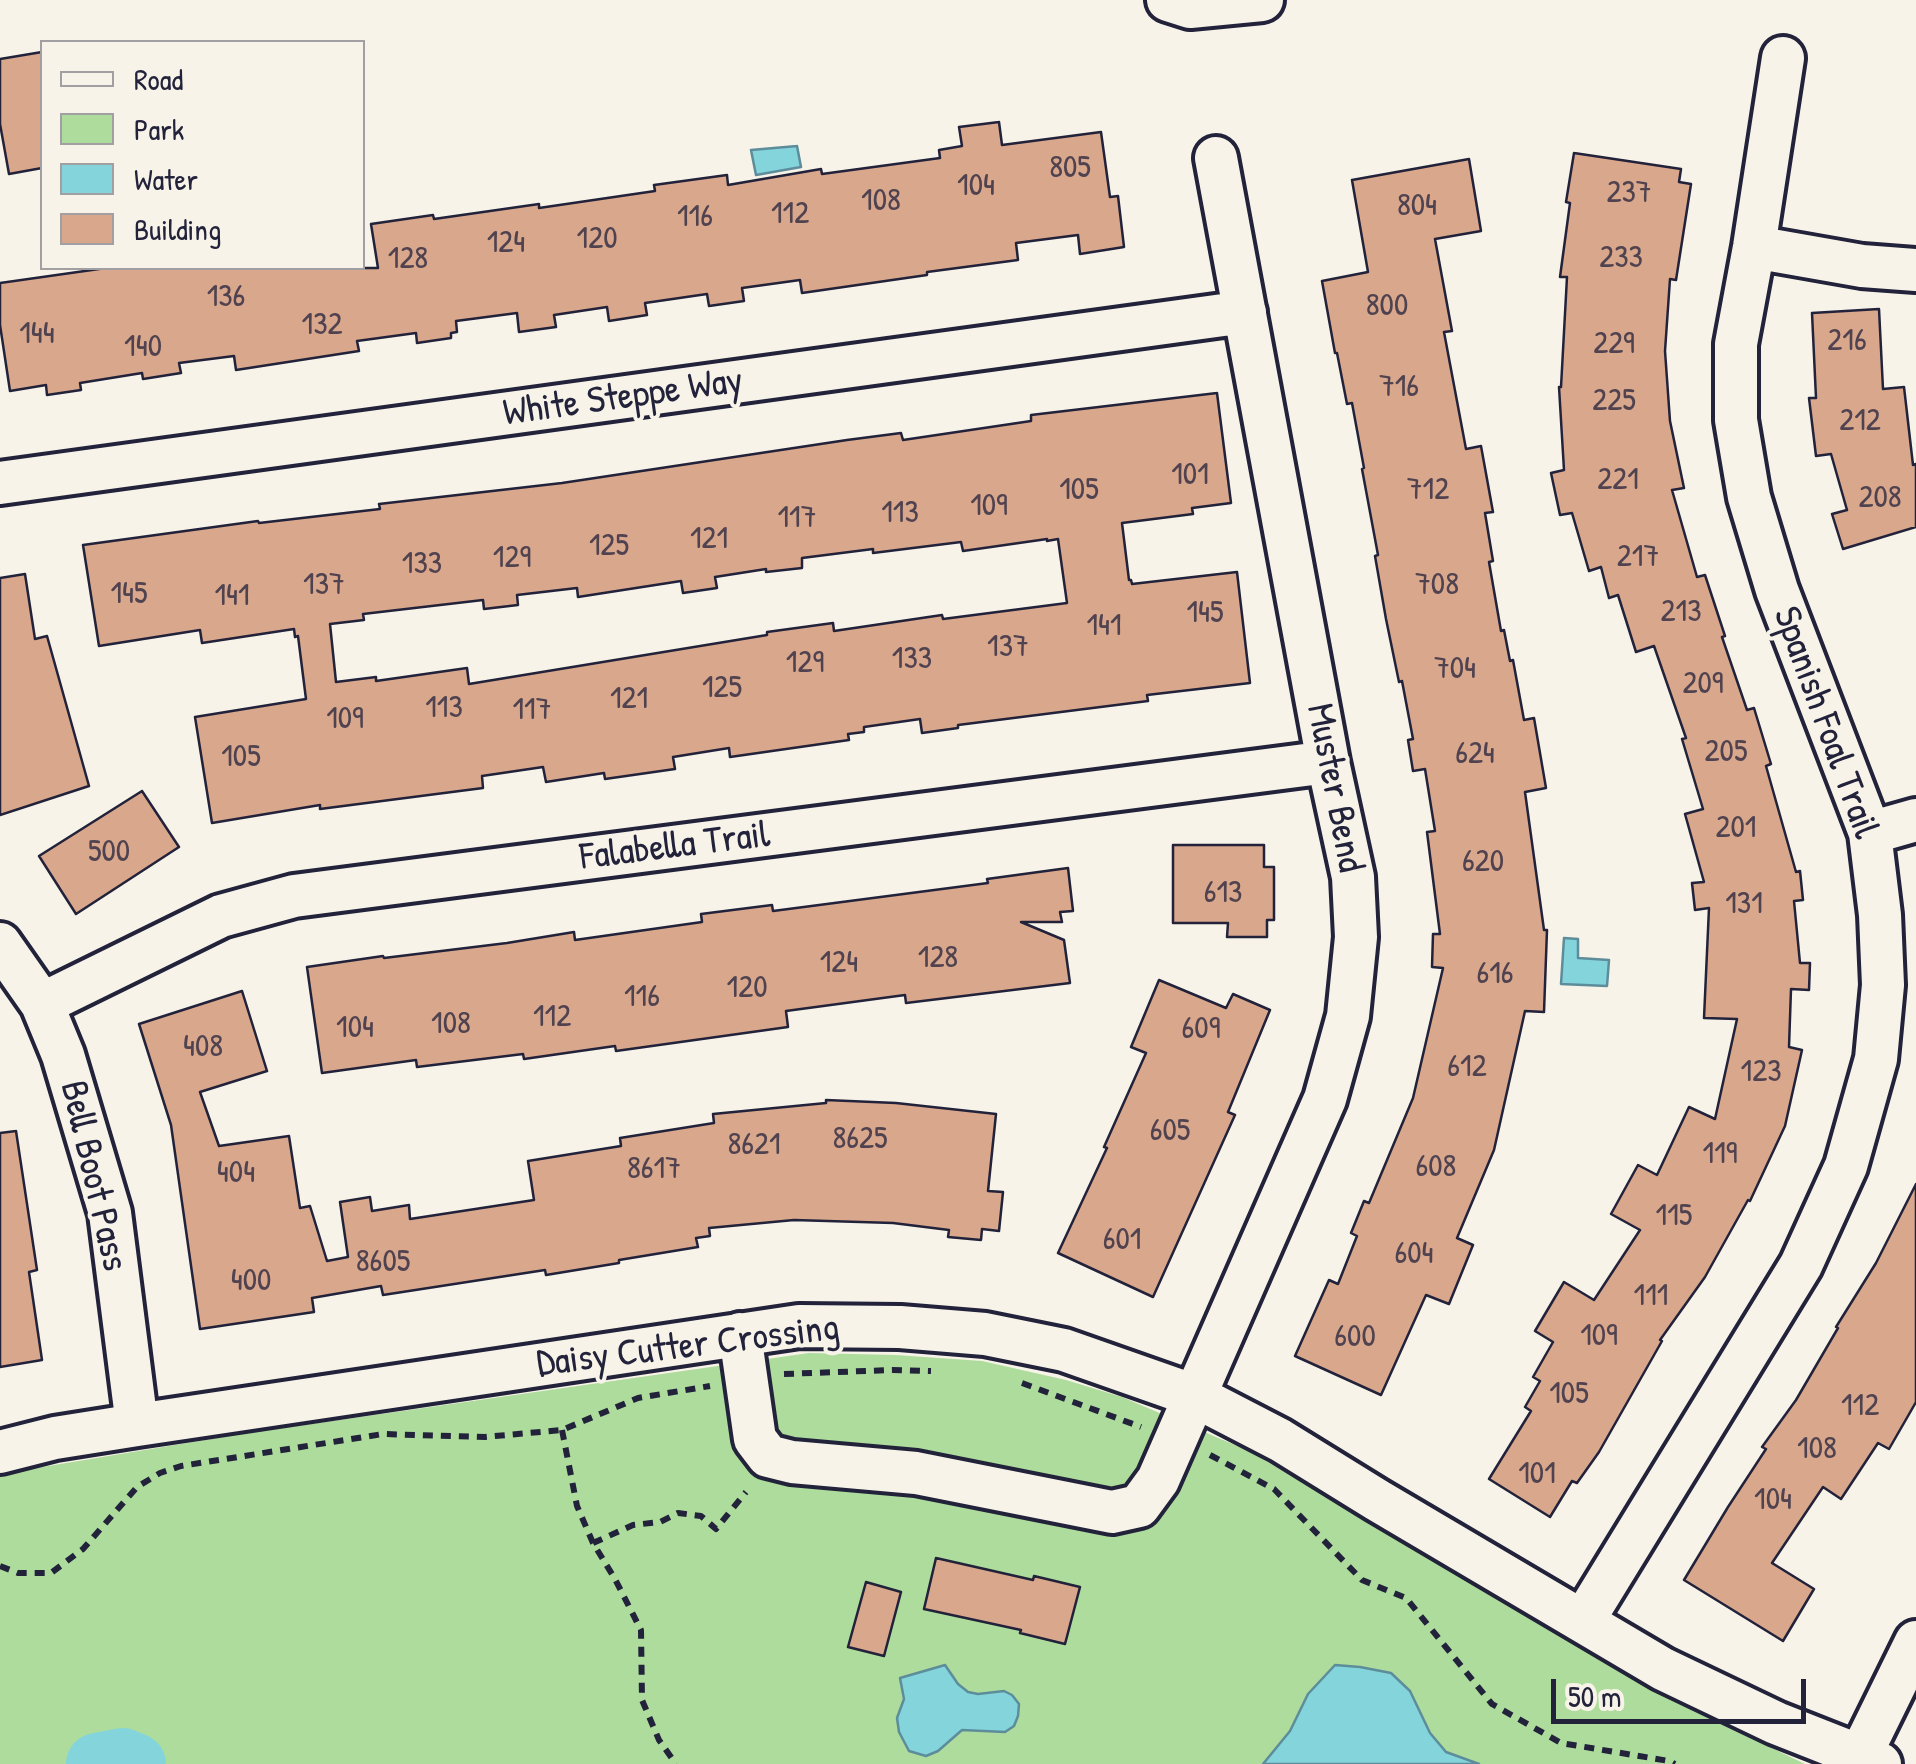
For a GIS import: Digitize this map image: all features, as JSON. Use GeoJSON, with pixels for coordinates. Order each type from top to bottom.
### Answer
{"type":"FeatureCollection","features":[{"type":"Feature","properties":{"kind":"street"},"geometry":{"type":"LineString","coordinates":[[1168,0],[1190,6],[1262,0]]}},
{"type":"Feature","properties":{"kind":"street","name":"Spanish Foal Trail"},"geometry":{"type":"LineString","coordinates":[[1583,1621],[1801,1266],[1846,1166],[1876,1059],[1883,984],[1870,833],[1777,590],[1748,497],[1736,420],[1736,344],[1782,58]]}},
{"type":"Feature","properties":{"kind":"street","name":"Muster Bend"},"geometry":{"type":"LineString","coordinates":[[740,1334],[755,1439],[768,1456],[792,1462],[916,1473],[1112,1512],[1140,1506],[1158,1480],[1325,1099],[1348,1016],[1356,936],[1353,877],[1328,762],[1216,158]]}},
{"type":"Feature","properties":{"kind":"street"},"geometry":{"type":"LineString","coordinates":[[1754,247],[1862,266],[1916,270]]}},
{"type":"Feature","properties":{"kind":"street","name":"White Steppe Way"},"geometry":{"type":"LineString","coordinates":[[0,483],[1245,312]]}},
{"type":"Feature","properties":{"kind":"street","name":"Falabella Trail"},"geometry":{"type":"LineString","coordinates":[[42,1004],[221,916],[294,896],[1328,762]]}},
{"type":"Feature","properties":{"kind":"street"},"geometry":{"type":"LineString","coordinates":[[1870,833],[1916,820]]}},
{"type":"Feature","properties":{"kind":"street","name":"Bell Boot Pass"},"geometry":{"type":"LineString","coordinates":[[0,944],[42,1004],[63,1055],[110,1213],[137,1424]]}},
{"type":"Feature","properties":{"kind":"street","name":"Daisy Cutter Crossing"},"geometry":{"type":"LineString","coordinates":[[0,1452],[137,1424],[799,1326],[900,1327],[986,1334],[1064,1350],[1195,1396],[1280,1440],[1663,1670],[1865,1761]]}},
{"type":"Feature","properties":{"kind":"street"},"geometry":{"type":"LineString","coordinates":[[1865,1761],[1916,1642]]}},
{"type":"Feature","properties":{"kind":"path"},"geometry":{"type":"LineString","coordinates":[[777,1374],[932,1371]]}},
{"type":"Feature","properties":{"kind":"path"},"geometry":{"type":"LineString","coordinates":[[1009,1379],[1156,1433]]}},
{"type":"Feature","properties":{"kind":"path"},"geometry":{"type":"LineString","coordinates":[[0,1566],[18,1573],[51,1573],[83,1550],[138,1487],[160,1473],[182,1466],[382,1434],[485,1437],[562,1430],[638,1398],[726,1383]]}},
{"type":"Feature","properties":{"kind":"path"},"geometry":{"type":"LineString","coordinates":[[562,1430],[578,1506],[593,1543],[641,1630],[642,1700],[659,1740],[676,1764]]}},
{"type":"Feature","properties":{"kind":"path"},"geometry":{"type":"LineString","coordinates":[[1198,1450],[1274,1489],[1362,1580],[1406,1598],[1492,1704],[1561,1743],[1675,1764]]}},
{"type":"Feature","properties":{"kind":"path"},"geometry":{"type":"LineString","coordinates":[[593,1543],[633,1525],[660,1522],[678,1513],[701,1516],[716,1528],[746,1492]]}},
{"type":"Feature","properties":{"kind":"green space"},"geometry":{"type":"Polygon","coordinates":[[[809,1353],[982,1361],[1122,1397],[1249,1451],[1658,1693],[1805,1764],[0,1764],[0,1474],[241,1434],[809,1353]]]}},
{"type":"Feature","properties":{"kind":"water"},"geometry":{"type":"Polygon","coordinates":[[[797,146],[801,167],[756,175],[751,150],[797,146]]]}},
{"type":"Feature","properties":{"kind":"water"},"geometry":{"type":"Polygon","coordinates":[[[1564,938],[1578,939],[1578,958],[1609,960],[1607,986],[1561,984],[1564,938]]]}},
{"type":"Feature","properties":{"kind":"water"},"geometry":{"type":"Polygon","coordinates":[[[945,1665],[968,1692],[1004,1691],[1012,1695],[1019,1704],[1014,1726],[1005,1732],[962,1730],[926,1756],[909,1751],[897,1718],[904,1699],[900,1678],[945,1665]]]}},
{"type":"Feature","properties":{"kind":"water"},"geometry":{"type":"Polygon","coordinates":[[[1335,1665],[1391,1673],[1410,1691],[1430,1733],[1446,1752],[1479,1764],[1263,1764],[1290,1731],[1308,1694],[1335,1665]]]}},
{"type":"Feature","properties":{"kind":"building"},"geometry":{"type":"Polygon","coordinates":[[[40,52],[40,168],[9,174],[0,124],[0,59],[40,52]]]}},
{"type":"Feature","properties":{"kind":"building"},"geometry":{"type":"Polygon","coordinates":[[[999,122],[1002,145],[1101,132],[1110,197],[1118,196],[1124,247],[1080,254],[1078,235],[1016,243],[1018,260],[927,275],[802,293],[800,280],[742,288],[744,301],[709,306],[707,294],[645,303],[647,315],[609,321],[607,307],[554,315],[556,327],[519,332],[517,313],[456,321],[457,332],[451,333],[451,338],[417,343],[416,333],[357,341],[359,351],[236,370],[234,356],[179,363],[181,373],[143,379],[142,373],[80,383],[81,390],[47,395],[46,385],[10,391],[0,325],[0,283],[92,270],[378,268],[371,224],[539,204],[539,208],[655,191],[654,185],[727,175],[728,185],[821,169],[822,174],[940,158],[939,150],[962,146],[959,127],[999,122]]]}},
{"type":"Feature","properties":{"kind":"building"},"geometry":{"type":"Polygon","coordinates":[[[1574,153],[1681,169],[1679,182],[1691,184],[1676,280],[1670,279],[1665,351],[1670,421],[1684,488],[1672,490],[1697,577],[1705,575],[1747,710],[1754,708],[1771,764],[1766,766],[1796,872],[1800,871],[1803,900],[1794,901],[1800,963],[1810,963],[1809,990],[1791,989],[1789,1047],[1802,1050],[1785,1126],[1750,1201],[1705,1277],[1660,1340],[1599,1452],[1577,1483],[1572,1481],[1550,1517],[1489,1479],[1531,1411],[1525,1407],[1540,1381],[1533,1377],[1553,1342],[1535,1331],[1564,1282],[1594,1300],[1640,1230],[1611,1214],[1638,1165],[1657,1175],[1689,1107],[1715,1119],[1737,1019],[1704,1018],[1709,908],[1695,910],[1692,883],[1704,882],[1685,814],[1703,809],[1682,739],[1686,738],[1654,646],[1636,652],[1618,595],[1609,598],[1601,567],[1589,571],[1572,513],[1560,515],[1551,473],[1564,470],[1559,387],[1567,277],[1560,277],[1574,153]]]}},
{"type":"Feature","properties":{"kind":"building"},"geometry":{"type":"Polygon","coordinates":[[[1469,159],[1481,231],[1435,239],[1452,331],[1444,332],[1466,449],[1481,446],[1493,512],[1485,513],[1501,631],[1504,630],[1510,661],[1513,660],[1524,720],[1534,718],[1546,788],[1525,792],[1547,930],[1544,1012],[1525,1011],[1494,1150],[1457,1238],[1473,1245],[1449,1304],[1426,1295],[1381,1395],[1295,1356],[1329,1280],[1338,1284],[1357,1236],[1351,1233],[1364,1201],[1369,1203],[1413,1098],[1443,968],[1432,967],[1433,934],[1440,934],[1427,832],[1435,831],[1425,769],[1413,771],[1408,740],[1413,739],[1386,619],[1352,403],[1347,404],[1322,281],[1368,272],[1352,180],[1469,159]]]}},
{"type":"Feature","properties":{"kind":"building"},"geometry":{"type":"Polygon","coordinates":[[[1879,309],[1883,389],[1904,387],[1913,465],[1916,464],[1916,527],[1843,549],[1832,514],[1847,510],[1831,454],[1816,456],[1809,398],[1816,398],[1812,313],[1879,309]]]}},
{"type":"Feature","properties":{"kind":"building"},"geometry":{"type":"Polygon","coordinates":[[[1217,393],[1231,503],[1192,508],[1193,514],[1122,523],[1132,584],[1237,572],[1250,683],[1147,695],[1148,701],[922,733],[920,719],[864,727],[864,732],[848,734],[849,740],[730,757],[729,748],[673,757],[675,769],[605,779],[604,773],[546,782],[543,767],[482,776],[483,788],[320,809],[320,805],[212,823],[195,717],[306,699],[294,629],[202,643],[200,630],[99,646],[83,545],[380,509],[379,504],[562,483],[901,433],[903,440],[1031,421],[1031,415],[1217,393]],[[1058,539],[963,551],[961,542],[802,558],[802,568],[715,577],[717,588],[683,593],[681,581],[578,597],[577,588],[517,595],[518,605],[484,609],[483,600],[363,614],[364,620],[330,624],[336,682],[376,677],[376,681],[467,668],[469,684],[833,623],[834,631],[1067,603],[1058,539]]]}},
{"type":"Feature","properties":{"kind":"building"},"geometry":{"type":"Polygon","coordinates":[[[25,574],[35,639],[47,636],[89,786],[0,815],[0,578],[25,574]]]}},
{"type":"Feature","properties":{"kind":"building"},"geometry":{"type":"Polygon","coordinates":[[[142,791],[179,847],[76,914],[39,856],[142,791]]]}},
{"type":"Feature","properties":{"kind":"building"},"geometry":{"type":"Polygon","coordinates":[[[1173,845],[1264,845],[1264,867],[1274,867],[1274,920],[1267,920],[1267,937],[1227,937],[1228,923],[1173,923],[1173,845]]]}},
{"type":"Feature","properties":{"kind":"building"},"geometry":{"type":"Polygon","coordinates":[[[1068,868],[1073,911],[1060,912],[1062,922],[1021,922],[1064,940],[1070,983],[906,1003],[905,995],[786,1011],[788,1027],[616,1051],[615,1046],[524,1059],[523,1054],[417,1067],[416,1060],[322,1073],[307,967],[574,932],[575,940],[702,922],[701,914],[772,905],[773,911],[988,883],[987,879],[1068,868]]]}},
{"type":"Feature","properties":{"kind":"building"},"geometry":{"type":"Polygon","coordinates":[[[1159,980],[1226,1008],[1233,994],[1270,1010],[1228,1112],[1235,1115],[1153,1297],[1058,1253],[1146,1053],[1131,1047],[1159,980]]]}},
{"type":"Feature","properties":{"kind":"building"},"geometry":{"type":"Polygon","coordinates":[[[242,991],[267,1071],[200,1092],[219,1146],[289,1136],[300,1208],[310,1206],[327,1261],[348,1257],[340,1202],[370,1197],[372,1211],[409,1205],[410,1219],[534,1200],[528,1161],[621,1146],[620,1138],[714,1123],[713,1114],[826,1100],[996,1114],[988,1191],[1003,1192],[999,1231],[982,1229],[981,1240],[948,1237],[949,1230],[893,1223],[794,1220],[709,1228],[710,1236],[696,1238],[698,1247],[619,1263],[546,1275],[545,1270],[383,1295],[381,1286],[312,1298],[314,1312],[200,1329],[171,1125],[139,1024],[242,991]]]}},
{"type":"Feature","properties":{"kind":"building"},"geometry":{"type":"Polygon","coordinates":[[[16,1131],[37,1270],[29,1272],[42,1360],[0,1367],[0,1133],[16,1131]]]}},
{"type":"Feature","properties":{"kind":"building"},"geometry":{"type":"Polygon","coordinates":[[[1916,1184],[1916,1402],[1889,1449],[1878,1443],[1841,1499],[1823,1487],[1772,1563],[1814,1589],[1783,1641],[1684,1580],[1766,1449],[1762,1447],[1796,1400],[1876,1263],[1916,1184]]]}},
{"type":"Feature","properties":{"kind":"building"},"geometry":{"type":"Polygon","coordinates":[[[936,1558],[1080,1587],[1065,1644],[924,1609],[936,1558]]]}},
{"type":"Feature","properties":{"kind":"building"},"geometry":{"type":"Polygon","coordinates":[[[866,1582],[901,1592],[884,1656],[848,1647],[866,1582]]]}},
{"type":"Feature","properties":{"kind":"waterway"},"geometry":{"type":"LineString","coordinates":[[97,1764],[123,1759],[135,1764]]}}]}
